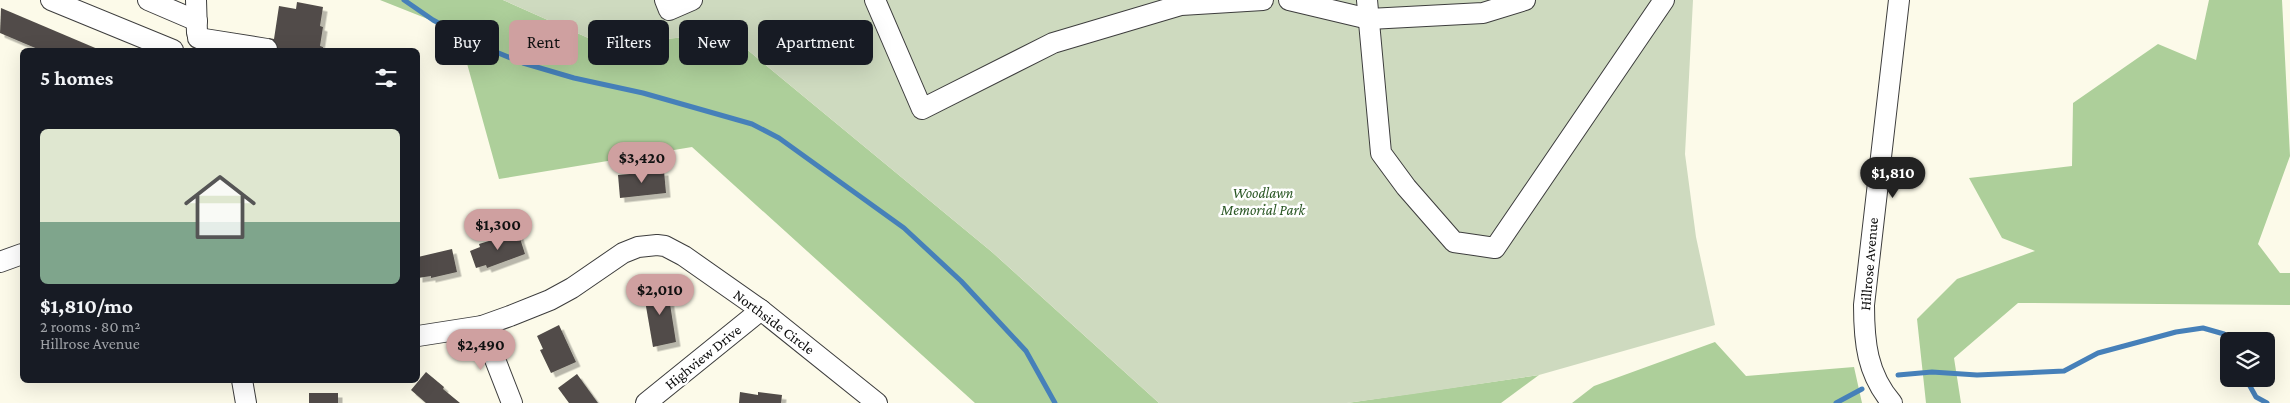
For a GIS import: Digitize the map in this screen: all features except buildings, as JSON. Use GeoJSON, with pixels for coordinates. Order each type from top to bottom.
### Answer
{"type":"FeatureCollection","features":[{"type":"Feature","properties":{"kind":"street"},"geometry":{"type":"LineString","coordinates":[[51,0],[168,48]]}},
{"type":"Feature","properties":{"kind":"street"},"geometry":{"type":"LineString","coordinates":[[196,0],[198,36]]}},
{"type":"Feature","properties":{"kind":"street"},"geometry":{"type":"LineString","coordinates":[[665,0],[669,10],[692,0]]}},
{"type":"Feature","properties":{"kind":"street"},"geometry":{"type":"LineString","coordinates":[[875,0],[922,110],[1053,43],[1181,2],[1263,0]]}},
{"type":"Feature","properties":{"kind":"street"},"geometry":{"type":"LineString","coordinates":[[1289,0],[1368,10],[1483,13],[1525,0]]}},
{"type":"Feature","properties":{"kind":"street"},"geometry":{"type":"LineString","coordinates":[[1368,10],[1381,153],[1406,187],[1454,242],[1496,248],[1664,0]]}},
{"type":"Feature","properties":{"kind":"street","name":"Hillrose Avenue"},"geometry":{"type":"LineString","coordinates":[[1892,403],[1880,388],[1870,365],[1864,335],[1864,305],[1899,0]]}},
{"type":"Feature","properties":{"kind":"street"},"geometry":{"type":"LineString","coordinates":[[153,1],[198,36],[262,48]]}},
{"type":"Feature","properties":{"kind":"street","name":"Northside Circle"},"geometry":{"type":"LineString","coordinates":[[420,336],[482,326],[550,300],[572,288],[623,253],[648,245],[665,246],[761,310],[877,403]]}},
{"type":"Feature","properties":{"kind":"street"},"geometry":{"type":"LineString","coordinates":[[0,248],[20,246]]}},
{"type":"Feature","properties":{"kind":"street"},"geometry":{"type":"LineString","coordinates":[[0,262],[20,255]]}},
{"type":"Feature","properties":{"kind":"street","name":"Highview Drive"},"geometry":{"type":"LineString","coordinates":[[646,403],[761,310]]}},
{"type":"Feature","properties":{"kind":"street"},"geometry":{"type":"LineString","coordinates":[[482,326],[512,403]]}},
{"type":"Feature","properties":{"kind":"street"},"geometry":{"type":"LineString","coordinates":[[243,383],[246,403]]}},
{"type":"Feature","properties":{"kind":"green space"},"geometry":{"type":"Polygon","coordinates":[[[380,0],[503,0],[548,20],[509,20],[509,65],[578,65],[578,33],[588,38],[588,65],[669,65],[669,39],[679,38],[679,65],[748,65],[748,50],[758,59],[758,65],[766,65],[992,252],[1159,403],[975,403],[692,147],[499,179],[467,65],[499,65],[499,20],[435,20],[435,22],[380,0]]]}},
{"type":"Feature","properties":{"kind":"green space","name":"Woodlawn Memorial Park"},"geometry":{"type":"Polygon","coordinates":[[[503,0],[1693,0],[1685,154],[1696,237],[1715,325],[1539,375],[1413,394],[1347,403],[1159,403],[992,252],[766,65],[873,65],[873,20],[758,20],[758,59],[748,50],[748,20],[679,20],[679,38],[669,39],[669,20],[588,20],[588,38],[578,33],[578,20],[548,20],[503,0]]]}},
{"type":"Feature","properties":{"kind":"green space"},"geometry":{"type":"Polygon","coordinates":[[[2209,0],[2282,0],[2290,156],[2258,244],[2280,273],[2290,273],[2290,305],[2018,303],[1954,358],[1961,403],[1926,403],[1917,319],[1957,279],[2035,251],[2002,238],[1969,178],[2072,166],[2073,103],[2158,44],[2196,60],[2209,0]]]}},
{"type":"Feature","properties":{"kind":"green space"},"geometry":{"type":"Polygon","coordinates":[[[1715,342],[1746,376],[1854,367],[1862,403],[1572,403],[1594,386],[1715,342]]]}},
{"type":"Feature","properties":{"kind":"green space"},"geometry":{"type":"Polygon","coordinates":[[[1539,375],[1501,403],[1347,403],[1539,375]]]}},
{"type":"Feature","properties":{"kind":"waterway"},"geometry":{"type":"LineString","coordinates":[[404,0],[433,20],[479,45],[523,63],[574,78],[643,93],[752,124],[779,138],[904,228],[961,281],[1026,351],[1055,403]]}},
{"type":"Feature","properties":{"kind":"waterway"},"geometry":{"type":"LineString","coordinates":[[1898,375],[1932,372],[1977,375],[2064,371],[2098,353],[2176,332],[2203,328],[2220,333]]}},
{"type":"Feature","properties":{"kind":"waterway"},"geometry":{"type":"LineString","coordinates":[[2250,387],[2256,397],[2267,403]]}},
{"type":"Feature","properties":{"kind":"waterway"},"geometry":{"type":"LineString","coordinates":[[1836,403],[1862,389]]}}]}
